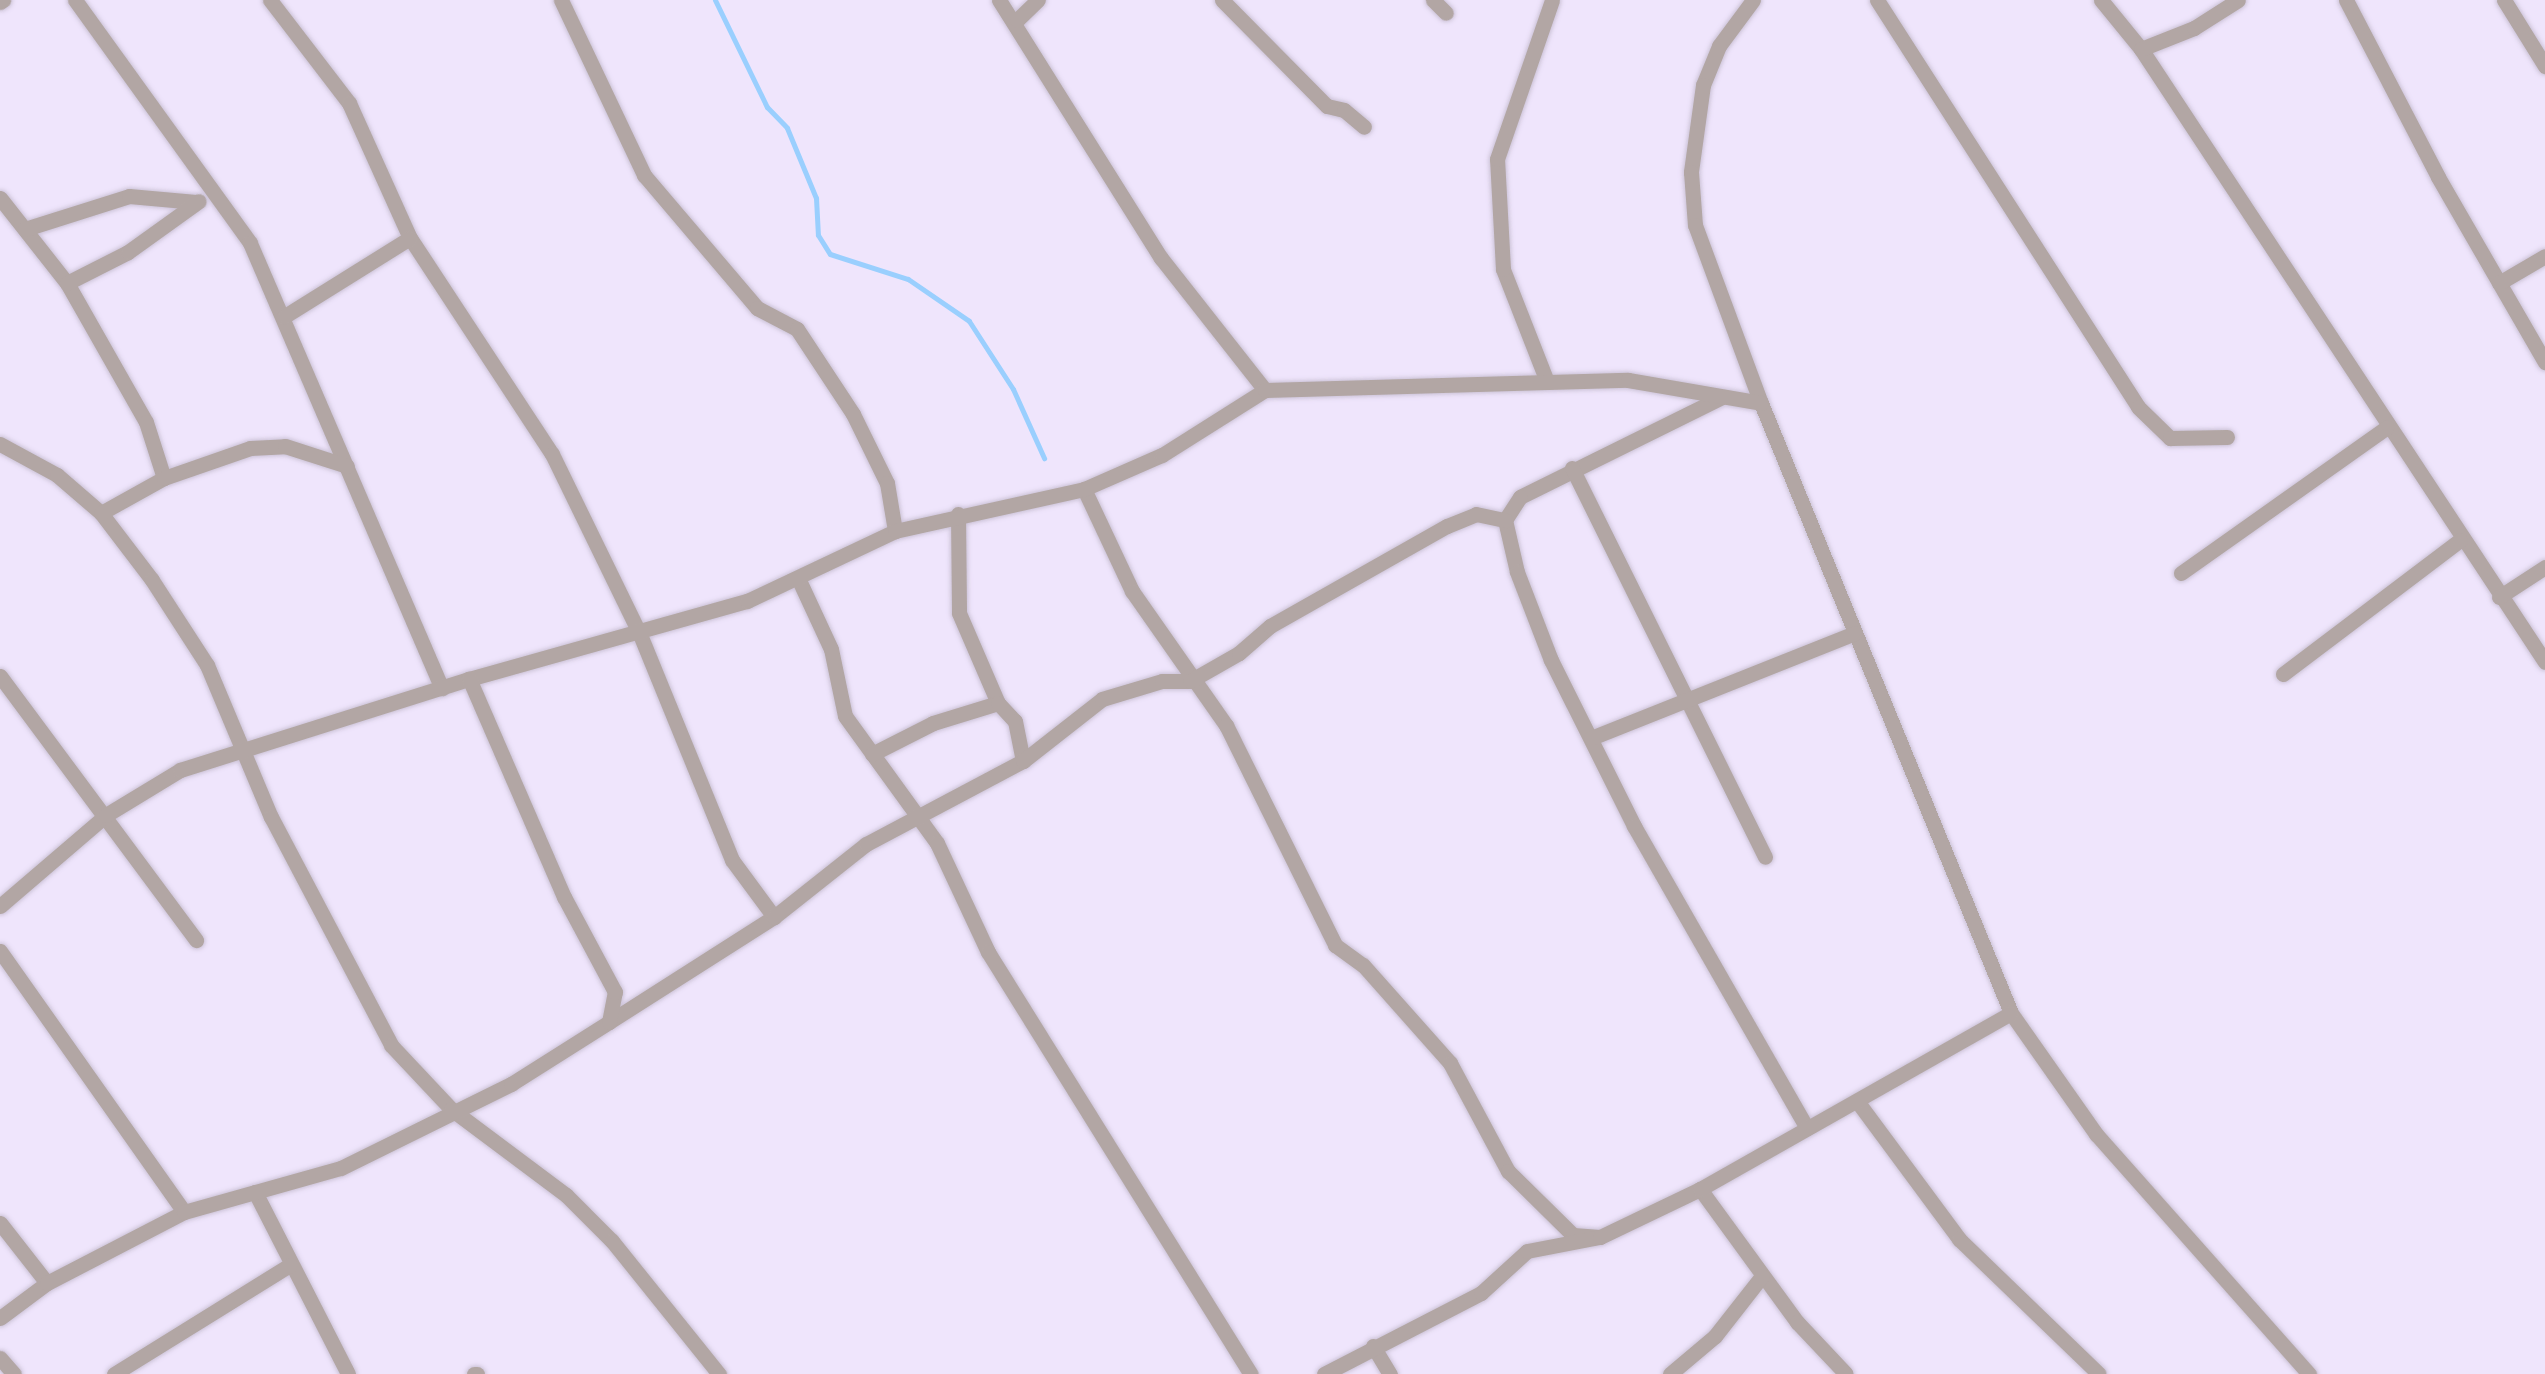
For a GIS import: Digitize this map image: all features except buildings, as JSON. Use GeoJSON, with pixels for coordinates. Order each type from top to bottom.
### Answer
{"type":"FeatureCollection","features":[{"type":"Feature","properties":{"kind":"street"},"geometry":{"type":"LineString","coordinates":[[75,0],[250,243],[285,316],[442,688]]}},
{"type":"Feature","properties":{"kind":"street"},"geometry":{"type":"LineString","coordinates":[[270,0],[349,103],[410,238],[552,454],[640,632],[732,860],[774,917]]}},
{"type":"Feature","properties":{"kind":"street"},"geometry":{"type":"LineString","coordinates":[[561,0],[644,175],[758,308],[797,329],[854,414],[887,484],[895,531]]}},
{"type":"Feature","properties":{"kind":"street"},"geometry":{"type":"LineString","coordinates":[[1000,0],[1017,20],[1125,206],[1265,390]]}},
{"type":"Feature","properties":{"kind":"street"},"geometry":{"type":"LineString","coordinates":[[1017,20],[1038,0]]}},
{"type":"Feature","properties":{"kind":"street"},"geometry":{"type":"LineString","coordinates":[[1222,0],[1327,106],[1344,110],[1364,127]]}},
{"type":"Feature","properties":{"kind":"street"},"geometry":{"type":"LineString","coordinates":[[1433,0],[1446,13]]}},
{"type":"Feature","properties":{"kind":"street"},"geometry":{"type":"LineString","coordinates":[[1546,379],[1503,269],[1498,159],[1552,0]]}},
{"type":"Feature","properties":{"kind":"street"},"geometry":{"type":"LineString","coordinates":[[1753,0],[1719,46],[1703,85],[1691,172],[1696,225],[1761,403],[2011,1013],[2096,1134],[2309,1374]]}},
{"type":"Feature","properties":{"kind":"street"},"geometry":{"type":"LineString","coordinates":[[1878,0],[2138,408],[2170,438],[2227,438]]}},
{"type":"Feature","properties":{"kind":"street"},"geometry":{"type":"LineString","coordinates":[[2101,0],[2141,49],[2460,540],[2542,653]]}},
{"type":"Feature","properties":{"kind":"street"},"geometry":{"type":"LineString","coordinates":[[2141,49],[2194,28],[2238,0]]}},
{"type":"Feature","properties":{"kind":"street"},"geometry":{"type":"LineString","coordinates":[[2346,0],[2545,362]]}},
{"type":"Feature","properties":{"kind":"street"},"geometry":{"type":"LineString","coordinates":[[2504,0],[2545,66]]}},
{"type":"Feature","properties":{"kind":"street"},"geometry":{"type":"LineString","coordinates":[[67,283],[128,252],[196,202],[217,193]]}},
{"type":"Feature","properties":{"kind":"street"},"geometry":{"type":"LineString","coordinates":[[25,229],[129,196],[196,202]]}},
{"type":"Feature","properties":{"kind":"street"},"geometry":{"type":"LineString","coordinates":[[0,198],[67,283],[146,422],[164,478]]}},
{"type":"Feature","properties":{"kind":"street"},"geometry":{"type":"LineString","coordinates":[[285,316],[410,238]]}},
{"type":"Feature","properties":{"kind":"street"},"geometry":{"type":"LineString","coordinates":[[2499,283],[2545,256]]}},
{"type":"Feature","properties":{"kind":"street"},"geometry":{"type":"LineString","coordinates":[[0,906],[106,816],[180,770],[469,678],[747,602],[895,531],[1084,489],[1162,454],[1265,390],[1546,379],[1628,380],[1761,403]]}},
{"type":"Feature","properties":{"kind":"street"},"geometry":{"type":"LineString","coordinates":[[1505,520],[1520,497],[1722,397]]}},
{"type":"Feature","properties":{"kind":"street"},"geometry":{"type":"LineString","coordinates":[[2181,573],[2387,427]]}},
{"type":"Feature","properties":{"kind":"street"},"geometry":{"type":"LineString","coordinates":[[0,444],[57,475],[101,513],[207,666],[247,750],[271,818],[370,1012],[451,1109],[600,1229],[718,1374]]}},
{"type":"Feature","properties":{"kind":"street"},"geometry":{"type":"LineString","coordinates":[[101,513],[164,478],[250,448],[285,446],[347,466]]}},
{"type":"Feature","properties":{"kind":"street"},"geometry":{"type":"LineString","coordinates":[[1572,468],[1764,858]]}},
{"type":"Feature","properties":{"kind":"street"},"geometry":{"type":"LineString","coordinates":[[1084,489],[1132,590],[1190,680],[1226,725],[1335,946],[1363,965],[1450,1063],[1508,1171],[1574,1235],[1600,1238]]}},
{"type":"Feature","properties":{"kind":"street"},"geometry":{"type":"LineString","coordinates":[[958,514],[959,613],[998,703],[1014,720],[1023,760]]}},
{"type":"Feature","properties":{"kind":"street"},"geometry":{"type":"LineString","coordinates":[[0,1318],[46,1282],[184,1212],[341,1168],[451,1109],[511,1084],[774,917],[848,855],[1023,760],[1102,699],[1162,681],[1190,680],[1239,653],[1270,626],[1447,526],[1476,514],[1505,520]]}},
{"type":"Feature","properties":{"kind":"street"},"geometry":{"type":"LineString","coordinates":[[1505,520],[1538,624],[1590,738],[1634,826],[1808,1128]]}},
{"type":"Feature","properties":{"kind":"street"},"geometry":{"type":"LineString","coordinates":[[2282,674],[2460,540]]}},
{"type":"Feature","properties":{"kind":"street"},"geometry":{"type":"LineString","coordinates":[[2498,597],[2545,567]]}},
{"type":"Feature","properties":{"kind":"street"},"geometry":{"type":"LineString","coordinates":[[798,578],[831,648],[838,702],[918,817],[988,952],[1251,1374]]}},
{"type":"Feature","properties":{"kind":"street"},"geometry":{"type":"LineString","coordinates":[[1590,738],[1855,633]]}},
{"type":"Feature","properties":{"kind":"street"},"geometry":{"type":"LineString","coordinates":[[0,676],[196,940]]}},
{"type":"Feature","properties":{"kind":"street"},"geometry":{"type":"LineString","coordinates":[[469,678],[564,897],[615,992],[610,1022]]}},
{"type":"Feature","properties":{"kind":"street"},"geometry":{"type":"LineString","coordinates":[[872,754],[934,723],[998,703]]}},
{"type":"Feature","properties":{"kind":"street"},"geometry":{"type":"LineString","coordinates":[[0,952],[184,1212]]}},
{"type":"Feature","properties":{"kind":"street"},"geometry":{"type":"LineString","coordinates":[[1324,1374],[1481,1292],[1527,1251],[1600,1238],[1700,1189],[2011,1013]]}},
{"type":"Feature","properties":{"kind":"street"},"geometry":{"type":"LineString","coordinates":[[1857,1101],[1959,1239],[2099,1374]]}},
{"type":"Feature","properties":{"kind":"street"},"geometry":{"type":"LineString","coordinates":[[1700,1189],[1762,1276],[1846,1374]]}},
{"type":"Feature","properties":{"kind":"street"},"geometry":{"type":"LineString","coordinates":[[254,1192],[348,1374]]}},
{"type":"Feature","properties":{"kind":"street"},"geometry":{"type":"LineString","coordinates":[[0,1223],[46,1282]]}},
{"type":"Feature","properties":{"kind":"street"},"geometry":{"type":"LineString","coordinates":[[114,1374],[140,1367],[290,1265]]}},
{"type":"Feature","properties":{"kind":"street"},"geometry":{"type":"LineString","coordinates":[[1670,1374],[1716,1336],[1762,1276]]}},
{"type":"Feature","properties":{"kind":"street"},"geometry":{"type":"LineString","coordinates":[[1373,1346],[1390,1374]]}},
{"type":"Feature","properties":{"kind":"street"},"geometry":{"type":"LineString","coordinates":[[0,1358],[14,1374]]}},
{"type":"Feature","properties":{"kind":"waterway"},"geometry":{"type":"LineString","coordinates":[[715,0],[767,107],[787,128],[816,198],[818,235],[830,254],[908,279],[969,321],[1013,389],[1044,458]]}}]}
